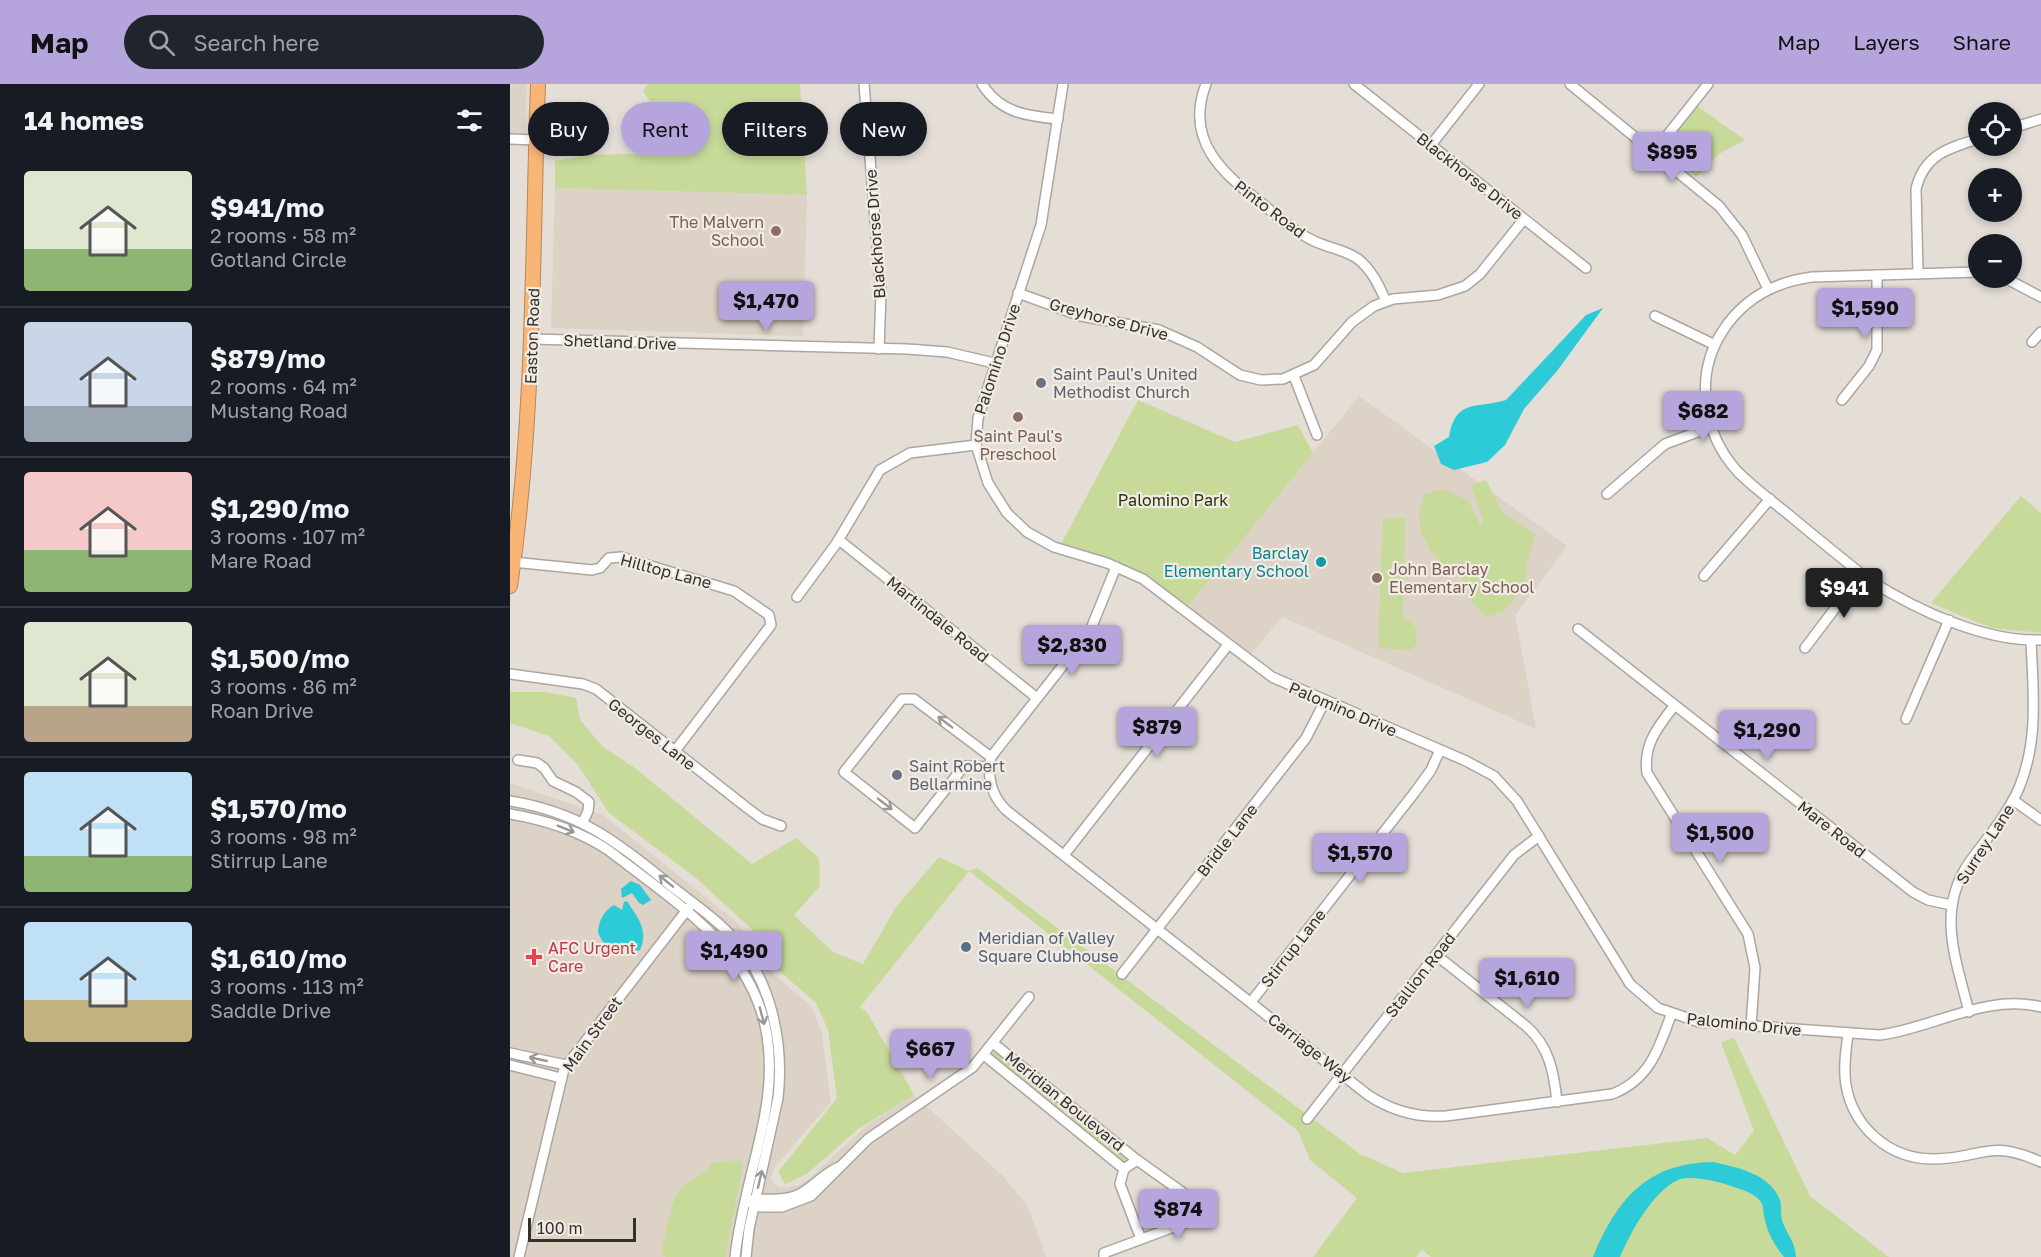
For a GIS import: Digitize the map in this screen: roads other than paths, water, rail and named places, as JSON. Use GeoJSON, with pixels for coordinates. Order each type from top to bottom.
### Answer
{"type":"FeatureCollection","features":[{"type":"Feature","properties":{"kind":"highway","name":"Easton Road"},"geometry":{"type":"LineString","coordinates":[[537,84],[537,102]]}},
{"type":"Feature","properties":{"kind":"highway","name":"Easton Road"},"geometry":{"type":"LineString","coordinates":[[510,586],[527,438],[532,339],[536,156]]}},
{"type":"Feature","properties":{"kind":"street","name":"Blackhorse Drive"},"geometry":{"type":"LineString","coordinates":[[864,84],[881,293],[879,349]]}},
{"type":"Feature","properties":{"kind":"street"},"geometry":{"type":"LineString","coordinates":[[982,84],[992,98],[1018,114],[1058,119]]}},
{"type":"Feature","properties":{"kind":"street","name":"Palomino Drive"},"geometry":{"type":"LineString","coordinates":[[1063,84],[1041,225],[980,406],[976,445],[988,483],[1017,524],[1054,547],[1116,567],[1154,586],[1272,677],[1485,770],[1499,780],[1517,801],[1630,984],[1649,1002],[1671,1014],[1699,1022],[1848,1034],[1896,1033],[2004,1004],[2041,1007]]}},
{"type":"Feature","properties":{"kind":"street","name":"Pinto Road"},"geometry":{"type":"LineString","coordinates":[[1206,84],[1201,106],[1202,131],[1209,153],[1222,172],[1299,233],[1357,259],[1370,270],[1386,301]]}},
{"type":"Feature","properties":{"kind":"street","name":"Blackhorse Drive"},"geometry":{"type":"LineString","coordinates":[[1354,84],[1586,268]]}},
{"type":"Feature","properties":{"kind":"street"},"geometry":{"type":"LineString","coordinates":[[1431,145],[1479,84]]}},
{"type":"Feature","properties":{"kind":"street"},"geometry":{"type":"LineString","coordinates":[[1570,84],[1703,191],[1728,216],[1748,245],[1768,289]]}},
{"type":"Feature","properties":{"kind":"street"},"geometry":{"type":"LineString","coordinates":[[1654,152],[1708,84]]}},
{"type":"Feature","properties":{"kind":"street"},"geometry":{"type":"LineString","coordinates":[[2022,125],[2041,119]]}},
{"type":"Feature","properties":{"kind":"street"},"geometry":{"type":"LineString","coordinates":[[510,139],[528,140]]}},
{"type":"Feature","properties":{"kind":"street"},"geometry":{"type":"LineString","coordinates":[[1918,273],[1916,189],[1918,179],[1926,164],[1940,152],[1968,142]]}},
{"type":"Feature","properties":{"kind":"street","name":"Greyhorse Drive"},"geometry":{"type":"LineString","coordinates":[[1018,294],[1082,316],[1159,330],[1197,347],[1231,371],[1251,378],[1272,380],[1294,376],[1322,357],[1357,318],[1386,301],[1406,296],[1438,295],[1465,286],[1480,274],[1524,219]]}},
{"type":"Feature","properties":{"kind":"street"},"geometry":{"type":"LineString","coordinates":[[1968,272],[1812,277],[1789,281],[1768,289],[1740,309],[1715,345],[1706,384],[1707,408],[1711,427],[1727,458],[1743,477],[1861,574],[1883,589],[1949,620],[1987,634],[2036,640]]}},
{"type":"Feature","properties":{"kind":"street"},"geometry":{"type":"LineString","coordinates":[[1842,400],[1869,366],[1877,350],[1877,275]]}},
{"type":"Feature","properties":{"kind":"street"},"geometry":{"type":"LineString","coordinates":[[2022,287],[2041,297]]}},
{"type":"Feature","properties":{"kind":"street"},"geometry":{"type":"LineString","coordinates":[[1655,316],[1715,345]]}},
{"type":"Feature","properties":{"kind":"street"},"geometry":{"type":"LineString","coordinates":[[2032,342],[2041,332]]}},
{"type":"Feature","properties":{"kind":"street","name":"Shetland Drive"},"geometry":{"type":"LineString","coordinates":[[532,339],[947,352],[994,363]]}},
{"type":"Feature","properties":{"kind":"street"},"geometry":{"type":"LineString","coordinates":[[1294,376],[1317,435]]}},
{"type":"Feature","properties":{"kind":"street"},"geometry":{"type":"LineString","coordinates":[[1607,494],[1665,444],[1711,427]]}},
{"type":"Feature","properties":{"kind":"street"},"geometry":{"type":"LineString","coordinates":[[797,597],[838,540],[873,477],[893,461],[924,450],[976,445]]}},
{"type":"Feature","properties":{"kind":"street"},"geometry":{"type":"LineString","coordinates":[[1704,576],[1770,499]]}},
{"type":"Feature","properties":{"kind":"street","name":"Martindale Road"},"geometry":{"type":"LineString","coordinates":[[838,540],[856,551],[1036,698]]}},
{"type":"Feature","properties":{"kind":"street","name":"Hilltop Lane"},"geometry":{"type":"LineString","coordinates":[[513,562],[597,570],[609,558],[621,557],[734,591],[769,615],[771,625],[675,751]]}},
{"type":"Feature","properties":{"kind":"street"},"geometry":{"type":"LineString","coordinates":[[990,766],[1036,698],[1090,631],[1116,567]]}},
{"type":"Feature","properties":{"kind":"street"},"geometry":{"type":"LineString","coordinates":[[1805,648],[1861,574]]}},
{"type":"Feature","properties":{"kind":"street"},"geometry":{"type":"LineString","coordinates":[[1906,719],[1949,620]]}},
{"type":"Feature","properties":{"kind":"street","name":"Mare Road"},"geometry":{"type":"LineString","coordinates":[[1578,629],[1913,892],[1928,900],[1951,905]]}},
{"type":"Feature","properties":{"kind":"street","name":"Surrey Lane"},"geometry":{"type":"LineString","coordinates":[[1969,1012],[1951,945],[1951,905],[1965,869],[2013,800],[2026,767],[2032,741],[2036,640]]}},
{"type":"Feature","properties":{"kind":"street"},"geometry":{"type":"LineString","coordinates":[[1064,855],[1228,645]]}},
{"type":"Feature","properties":{"kind":"street","name":"Georges Lane"},"geometry":{"type":"LineString","coordinates":[[510,675],[591,687],[762,819],[781,826]]}},
{"type":"Feature","properties":{"kind":"street"},"geometry":{"type":"LineString","coordinates":[[902,699],[914,699],[990,766],[964,766],[915,828],[844,772],[902,699]]}},
{"type":"Feature","properties":{"kind":"street","name":"Bridle Lane"},"geometry":{"type":"LineString","coordinates":[[1122,974],[1306,738],[1325,701]]}},
{"type":"Feature","properties":{"kind":"street"},"geometry":{"type":"LineString","coordinates":[[1674,706],[1649,742],[1646,752],[1647,773],[1748,934],[1755,968],[1751,1026]]}},
{"type":"Feature","properties":{"kind":"street","name":"Stirrup Lane"},"geometry":{"type":"LineString","coordinates":[[1251,1002],[1415,792],[1431,770],[1440,750]]}},
{"type":"Feature","properties":{"kind":"street"},"geometry":{"type":"LineString","coordinates":[[518,760],[537,763],[553,781],[589,802],[583,822]]}},
{"type":"Feature","properties":{"kind":"street","name":"Carriage Way"},"geometry":{"type":"LineString","coordinates":[[990,766],[992,789],[1001,805],[1342,1074],[1388,1106],[1416,1115],[1446,1116],[1612,1094],[1637,1080],[1654,1058],[1671,1014]]}},
{"type":"Feature","properties":{"kind":"street"},"geometry":{"type":"LineString","coordinates":[[2013,800],[2041,820]]}},
{"type":"Feature","properties":{"kind":"street"},"geometry":{"type":"LineString","coordinates":[[510,801],[542,807],[583,822],[615,841],[689,907],[718,939],[741,966],[757,998],[771,1065],[768,1094],[735,1257]]}},
{"type":"Feature","properties":{"kind":"street"},"geometry":{"type":"LineString","coordinates":[[510,813],[554,824],[589,839],[689,907],[717,923],[742,951],[762,983],[776,1026],[780,1058],[778,1098],[755,1202],[746,1257]]}},
{"type":"Feature","properties":{"kind":"street","name":"Stallion Road"},"geometry":{"type":"LineString","coordinates":[[1307,1119],[1514,855],[1539,836]]}},
{"type":"Feature","properties":{"kind":"street","name":"Main Street"},"geometry":{"type":"LineString","coordinates":[[519,1257],[566,1065],[689,907]]}},
{"type":"Feature","properties":{"kind":"street"},"geometry":{"type":"LineString","coordinates":[[1436,955],[1526,1026],[1539,1039],[1552,1067],[1557,1102]]}},
{"type":"Feature","properties":{"kind":"street"},"geometry":{"type":"LineString","coordinates":[[745,1201],[776,1208],[806,1200],[831,1178],[868,1139],[973,1067],[1029,997]]}},
{"type":"Feature","properties":{"kind":"street"},"geometry":{"type":"LineString","coordinates":[[1848,1034],[1845,1070],[1850,1103],[1867,1130],[1884,1144],[1918,1158],[1946,1158],[1981,1150],[2002,1149],[2041,1162]]}},
{"type":"Feature","properties":{"kind":"street","name":"Meridian Boulevard"},"geometry":{"type":"LineString","coordinates":[[993,1043],[1137,1160],[1196,1202],[1206,1215],[1104,1255]]}},
{"type":"Feature","properties":{"kind":"street"},"geometry":{"type":"LineString","coordinates":[[510,1053],[566,1065]]}},
{"type":"Feature","properties":{"kind":"street","name":"Meridian Boulevard"},"geometry":{"type":"LineString","coordinates":[[984,1055],[1124,1168]]}},
{"type":"Feature","properties":{"kind":"street"},"geometry":{"type":"LineString","coordinates":[[510,1065],[561,1078]]}},
{"type":"Feature","properties":{"kind":"street","name":"Meridian Boulevard"},"geometry":{"type":"LineString","coordinates":[[1137,1160],[1124,1168],[1120,1184],[1141,1239]]}},
{"type":"Feature","properties":{"kind":"water"},"geometry":{"type":"Polygon","coordinates":[[[1603,308],[1557,371],[1524,409],[1505,445],[1487,462],[1454,470],[1441,464],[1434,446],[1449,437],[1452,425],[1462,411],[1477,405],[1506,400],[1586,315],[1603,308]]]}},
{"type":"Feature","properties":{"kind":"water"},"geometry":{"type":"Polygon","coordinates":[[[631,881],[640,885],[651,900],[643,905],[632,893],[622,898],[621,889],[631,881]]]}},
{"type":"Feature","properties":{"kind":"water"},"geometry":{"type":"Polygon","coordinates":[[[627,901],[641,925],[643,937],[640,950],[626,955],[603,942],[598,929],[607,910],[614,905],[622,910],[624,902],[627,901]]]}},
{"type":"Feature","properties":{"kind":"water"},"geometry":{"type":"Polygon","coordinates":[[[1713,1162],[1752,1173],[1769,1184],[1780,1200],[1782,1220],[1793,1243],[1796,1257],[1784,1257],[1778,1249],[1768,1230],[1762,1204],[1754,1196],[1723,1183],[1689,1178],[1669,1185],[1651,1203],[1636,1225],[1620,1257],[1593,1257],[1613,1218],[1637,1188],[1652,1177],[1670,1169],[1713,1162]]]}},
{"type":"Feature","properties":{"kind":"water"},"geometry":{"type":"Polygon","coordinates":[[[1148,1196],[1169,1203],[1170,1212],[1159,1217],[1151,1215],[1145,1200],[1148,1196]]]}},
{"type":"Feature","properties":{"kind":"place","name":"The Malvern School"},"geometry":{"type":"Point","coordinates":[776,231]}},
{"type":"Feature","properties":{"kind":"place","name":"Saint Paul's United Methodist Church"},"geometry":{"type":"Point","coordinates":[1041,383]}},
{"type":"Feature","properties":{"kind":"place","name":"Saint Paul's Preschool"},"geometry":{"type":"Point","coordinates":[1018,417]}},
{"type":"Feature","properties":{"kind":"place","name":"Barclay Elementary School"},"geometry":{"type":"Point","coordinates":[1321,562]}},
{"type":"Feature","properties":{"kind":"place","name":"John Barclay Elementary School"},"geometry":{"type":"Point","coordinates":[1377,578]}},
{"type":"Feature","properties":{"kind":"place","name":"Saint Robert Bellarmine"},"geometry":{"type":"Point","coordinates":[897,775]}},
{"type":"Feature","properties":{"kind":"place","name":"Meridian of Valley Square Clubhouse"},"geometry":{"type":"Point","coordinates":[966,947]}},
{"type":"Feature","properties":{"kind":"place","name":"AFC Urgent Care"},"geometry":{"type":"Point","coordinates":[534,957]}},
{"type":"Feature","properties":{"kind":"park label","name":"Palomino Park"},"geometry":{"type":"Point","coordinates":[1173,500]}}]}
